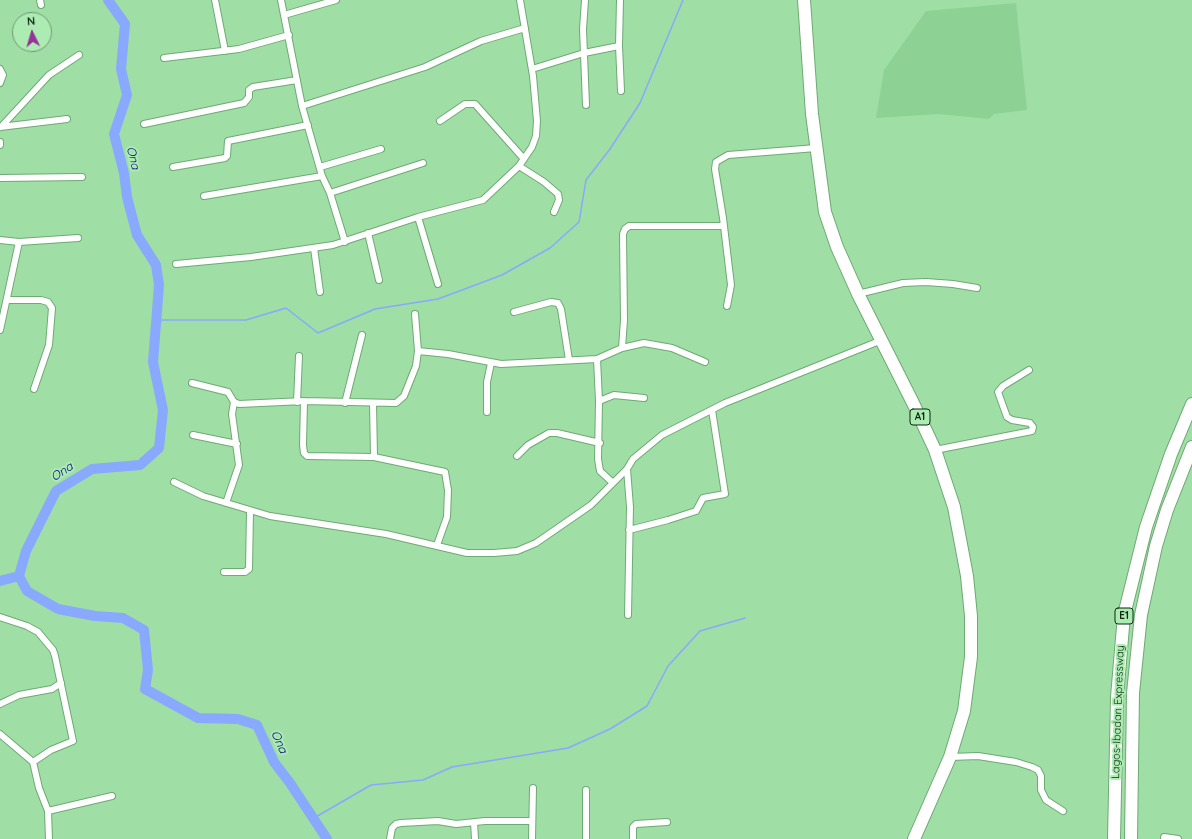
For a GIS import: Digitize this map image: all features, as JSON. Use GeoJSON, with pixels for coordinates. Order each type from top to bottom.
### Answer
{"type":"FeatureCollection","features":[{"type":"Feature","properties":{"kind":"highway","name":"A1"},"geometry":{"type":"LineString","coordinates":[[804,0],[816,148],[825,212],[837,248],[858,294],[935,450],[950,493],[960,529],[968,576],[971,616],[970,677],[964,711],[950,757],[914,839]]}},
{"type":"Feature","properties":{"kind":"highway","name":"Lagos-Ibadan Expressway"},"geometry":{"type":"LineString","coordinates":[[1114,839],[1116,704],[1124,615],[1146,527],[1171,454],[1192,404]]}},
{"type":"Feature","properties":{"kind":"highway","name":"Lagos-Ibadan Expressway"},"geometry":{"type":"LineString","coordinates":[[1131,839],[1133,693],[1141,614],[1160,532],[1174,491],[1192,447]]}},
{"type":"Feature","properties":{"kind":"street"},"geometry":{"type":"LineString","coordinates":[[215,0],[225,51]]}},
{"type":"Feature","properties":{"kind":"street"},"geometry":{"type":"LineString","coordinates":[[280,0],[289,35],[302,106],[322,176],[330,193],[344,242]]}},
{"type":"Feature","properties":{"kind":"street"},"geometry":{"type":"LineString","coordinates":[[284,15],[336,0]]}},
{"type":"Feature","properties":{"kind":"street"},"geometry":{"type":"LineString","coordinates":[[176,264],[251,257],[344,242],[418,217],[482,200],[519,166],[532,147],[536,136],[537,121],[532,69],[520,0]]}},
{"type":"Feature","properties":{"kind":"street"},"geometry":{"type":"LineString","coordinates":[[585,0],[584,53],[586,105]]}},
{"type":"Feature","properties":{"kind":"street"},"geometry":{"type":"LineString","coordinates":[[620,0],[619,46],[621,91]]}},
{"type":"Feature","properties":{"kind":"street"},"geometry":{"type":"LineString","coordinates":[[302,106],[425,67],[481,41],[525,28]]}},
{"type":"Feature","properties":{"kind":"street"},"geometry":{"type":"LineString","coordinates":[[164,58],[239,49],[289,35]]}},
{"type":"Feature","properties":{"kind":"street"},"geometry":{"type":"LineString","coordinates":[[532,69],[584,53],[619,46]]}},
{"type":"Feature","properties":{"kind":"street"},"geometry":{"type":"LineString","coordinates":[[0,127],[50,75],[79,55]]}},
{"type":"Feature","properties":{"kind":"street"},"geometry":{"type":"LineString","coordinates":[[0,69],[3,76],[0,83]]}},
{"type":"Feature","properties":{"kind":"street"},"geometry":{"type":"LineString","coordinates":[[144,124],[244,103],[249,97],[249,90],[253,87],[297,80]]}},
{"type":"Feature","properties":{"kind":"street"},"geometry":{"type":"LineString","coordinates":[[440,121],[465,104],[475,104],[524,159]]}},
{"type":"Feature","properties":{"kind":"street"},"geometry":{"type":"LineString","coordinates":[[0,127],[67,119]]}},
{"type":"Feature","properties":{"kind":"street"},"geometry":{"type":"LineString","coordinates":[[173,167],[225,158],[227,156],[228,141],[308,126]]}},
{"type":"Feature","properties":{"kind":"street"},"geometry":{"type":"LineString","coordinates":[[727,306],[731,285],[715,169],[716,162],[728,155],[776,153],[816,148]]}},
{"type":"Feature","properties":{"kind":"street"},"geometry":{"type":"LineString","coordinates":[[320,167],[382,149]]}},
{"type":"Feature","properties":{"kind":"street"},"geometry":{"type":"LineString","coordinates":[[330,193],[424,163]]}},
{"type":"Feature","properties":{"kind":"street"},"geometry":{"type":"LineString","coordinates":[[519,166],[544,182],[558,194],[559,200],[554,212]]}},
{"type":"Feature","properties":{"kind":"street"},"geometry":{"type":"LineString","coordinates":[[204,196],[322,176]]}},
{"type":"Feature","properties":{"kind":"street"},"geometry":{"type":"LineString","coordinates":[[0,178],[82,177]]}},
{"type":"Feature","properties":{"kind":"street"},"geometry":{"type":"LineString","coordinates":[[418,217],[438,284]]}},
{"type":"Feature","properties":{"kind":"street"},"geometry":{"type":"LineString","coordinates":[[622,348],[625,229],[629,226],[724,226]]}},
{"type":"Feature","properties":{"kind":"street"},"geometry":{"type":"LineString","coordinates":[[368,233],[379,280]]}},
{"type":"Feature","properties":{"kind":"street"},"geometry":{"type":"LineString","coordinates":[[0,240],[19,242],[78,238]]}},
{"type":"Feature","properties":{"kind":"street"},"geometry":{"type":"LineString","coordinates":[[0,330],[19,242]]}},
{"type":"Feature","properties":{"kind":"street"},"geometry":{"type":"LineString","coordinates":[[314,248],[320,292]]}},
{"type":"Feature","properties":{"kind":"street"},"geometry":{"type":"LineString","coordinates":[[858,294],[903,283],[926,282],[977,288]]}},
{"type":"Feature","properties":{"kind":"street"},"geometry":{"type":"LineString","coordinates":[[7,300],[41,300],[48,302],[52,308],[49,345],[34,388]]}},
{"type":"Feature","properties":{"kind":"street"},"geometry":{"type":"LineString","coordinates":[[514,312],[551,302],[558,303],[561,309],[569,360]]}},
{"type":"Feature","properties":{"kind":"street"},"geometry":{"type":"LineString","coordinates":[[234,402],[246,404],[304,401],[396,403],[404,396],[416,366],[418,351],[415,314]]}},
{"type":"Feature","properties":{"kind":"street"},"geometry":{"type":"LineString","coordinates":[[345,403],[362,335]]}},
{"type":"Feature","properties":{"kind":"street"},"geometry":{"type":"LineString","coordinates":[[174,482],[203,496],[270,516],[386,534],[467,552],[494,553],[517,551],[536,543],[591,505],[627,469],[633,459],[662,435],[712,410],[882,340]]}},
{"type":"Feature","properties":{"kind":"street"},"geometry":{"type":"LineString","coordinates":[[418,351],[448,354],[491,363],[517,365],[597,358],[622,348],[644,343],[672,348],[705,362]]}},
{"type":"Feature","properties":{"kind":"street"},"geometry":{"type":"LineString","coordinates":[[297,402],[299,356]]}},
{"type":"Feature","properties":{"kind":"street"},"geometry":{"type":"LineString","coordinates":[[597,358],[600,443],[598,459],[600,471],[613,483]]}},
{"type":"Feature","properties":{"kind":"street"},"geometry":{"type":"LineString","coordinates":[[487,412],[487,382],[491,363]]}},
{"type":"Feature","properties":{"kind":"street"},"geometry":{"type":"LineString","coordinates":[[935,450],[1032,431],[1033,427],[1030,423],[1012,420],[1007,417],[998,392],[1003,386],[1029,370]]}},
{"type":"Feature","properties":{"kind":"street"},"geometry":{"type":"LineString","coordinates":[[192,382],[228,392],[234,402],[232,414],[237,444],[238,471],[226,503]]}},
{"type":"Feature","properties":{"kind":"street"},"geometry":{"type":"LineString","coordinates":[[599,401],[614,395],[644,398]]}},
{"type":"Feature","properties":{"kind":"street"},"geometry":{"type":"LineString","coordinates":[[304,401],[303,445],[304,453],[307,456],[374,457],[445,472],[448,490],[447,517],[437,545]]}},
{"type":"Feature","properties":{"kind":"street"},"geometry":{"type":"LineString","coordinates":[[373,403],[374,457]]}},
{"type":"Feature","properties":{"kind":"street"},"geometry":{"type":"LineString","coordinates":[[629,530],[696,511],[703,498],[725,494],[712,410]]}},
{"type":"Feature","properties":{"kind":"street"},"geometry":{"type":"LineString","coordinates":[[516,456],[528,445],[549,433],[557,433],[600,443]]}},
{"type":"Feature","properties":{"kind":"street"},"geometry":{"type":"LineString","coordinates":[[193,435],[237,444]]}},
{"type":"Feature","properties":{"kind":"street"},"geometry":{"type":"LineString","coordinates":[[627,469],[630,507],[628,615]]}},
{"type":"Feature","properties":{"kind":"street"},"geometry":{"type":"LineString","coordinates":[[224,572],[245,572],[249,569],[250,511]]}},
{"type":"Feature","properties":{"kind":"street"},"geometry":{"type":"LineString","coordinates":[[0,617],[27,626],[38,632],[46,640],[53,650],[61,683],[73,741],[51,750],[33,762]]}},
{"type":"Feature","properties":{"kind":"street"},"geometry":{"type":"LineString","coordinates":[[0,704],[19,695],[52,689],[61,683]]}},
{"type":"Feature","properties":{"kind":"street"},"geometry":{"type":"LineString","coordinates":[[0,734],[33,762],[39,788],[48,811],[49,839]]}},
{"type":"Feature","properties":{"kind":"street"},"geometry":{"type":"LineString","coordinates":[[950,757],[978,756],[1016,762],[1032,767],[1038,770],[1041,776],[1041,790],[1046,800],[1064,810]]}},
{"type":"Feature","properties":{"kind":"street"},"geometry":{"type":"LineString","coordinates":[[532,839],[531,821],[533,788]]}},
{"type":"Feature","properties":{"kind":"street"},"geometry":{"type":"LineString","coordinates":[[586,790],[586,839]]}},
{"type":"Feature","properties":{"kind":"street"},"geometry":{"type":"LineString","coordinates":[[48,811],[112,796]]}},
{"type":"Feature","properties":{"kind":"street"},"geometry":{"type":"LineString","coordinates":[[390,839],[392,828],[396,824],[419,821],[438,821],[456,824],[474,822],[531,821]]}},
{"type":"Feature","properties":{"kind":"street"},"geometry":{"type":"LineString","coordinates":[[474,822],[475,839]]}},
{"type":"Feature","properties":{"kind":"street"},"geometry":{"type":"LineString","coordinates":[[633,839],[633,827],[636,824],[668,822]]}},
{"type":"Feature","properties":{"kind":"street"},"geometry":{"type":"LineString","coordinates":[[1164,837],[1178,839]]}},
{"type":"Feature","properties":{"kind":"shaded area"},"geometry":{"type":"Polygon","coordinates":[[[1016,3],[1027,110],[994,114],[989,119],[938,114],[876,118],[884,70],[926,11],[1016,3]]]}},
{"type":"Feature","properties":{"kind":"waterway","name":"Ona"},"geometry":{"type":"LineString","coordinates":[[108,0],[125,24],[121,69],[127,95],[114,134],[124,173],[127,197],[137,235],[156,265],[159,285],[153,362],[163,410],[159,448],[140,465],[92,469],[56,491],[26,551],[19,576],[27,591],[58,609],[95,616],[123,618],[144,630],[148,670],[145,689],[198,718],[238,719],[257,725],[274,762],[290,783],[327,839]]}},
{"type":"Feature","properties":{"kind":"waterway"},"geometry":{"type":"LineString","coordinates":[[157,320],[246,320],[286,308],[318,333],[375,309],[438,299],[502,275],[550,248],[579,222],[586,180],[610,149],[640,103],[683,0]]}},
{"type":"Feature","properties":{"kind":"waterway"},"geometry":{"type":"LineString","coordinates":[[0,581],[19,576]]}},
{"type":"Feature","properties":{"kind":"waterway"},"geometry":{"type":"LineString","coordinates":[[314,818],[371,785],[423,780],[452,767],[568,748],[610,729],[647,706],[668,666],[700,631],[745,618]]}}]}
